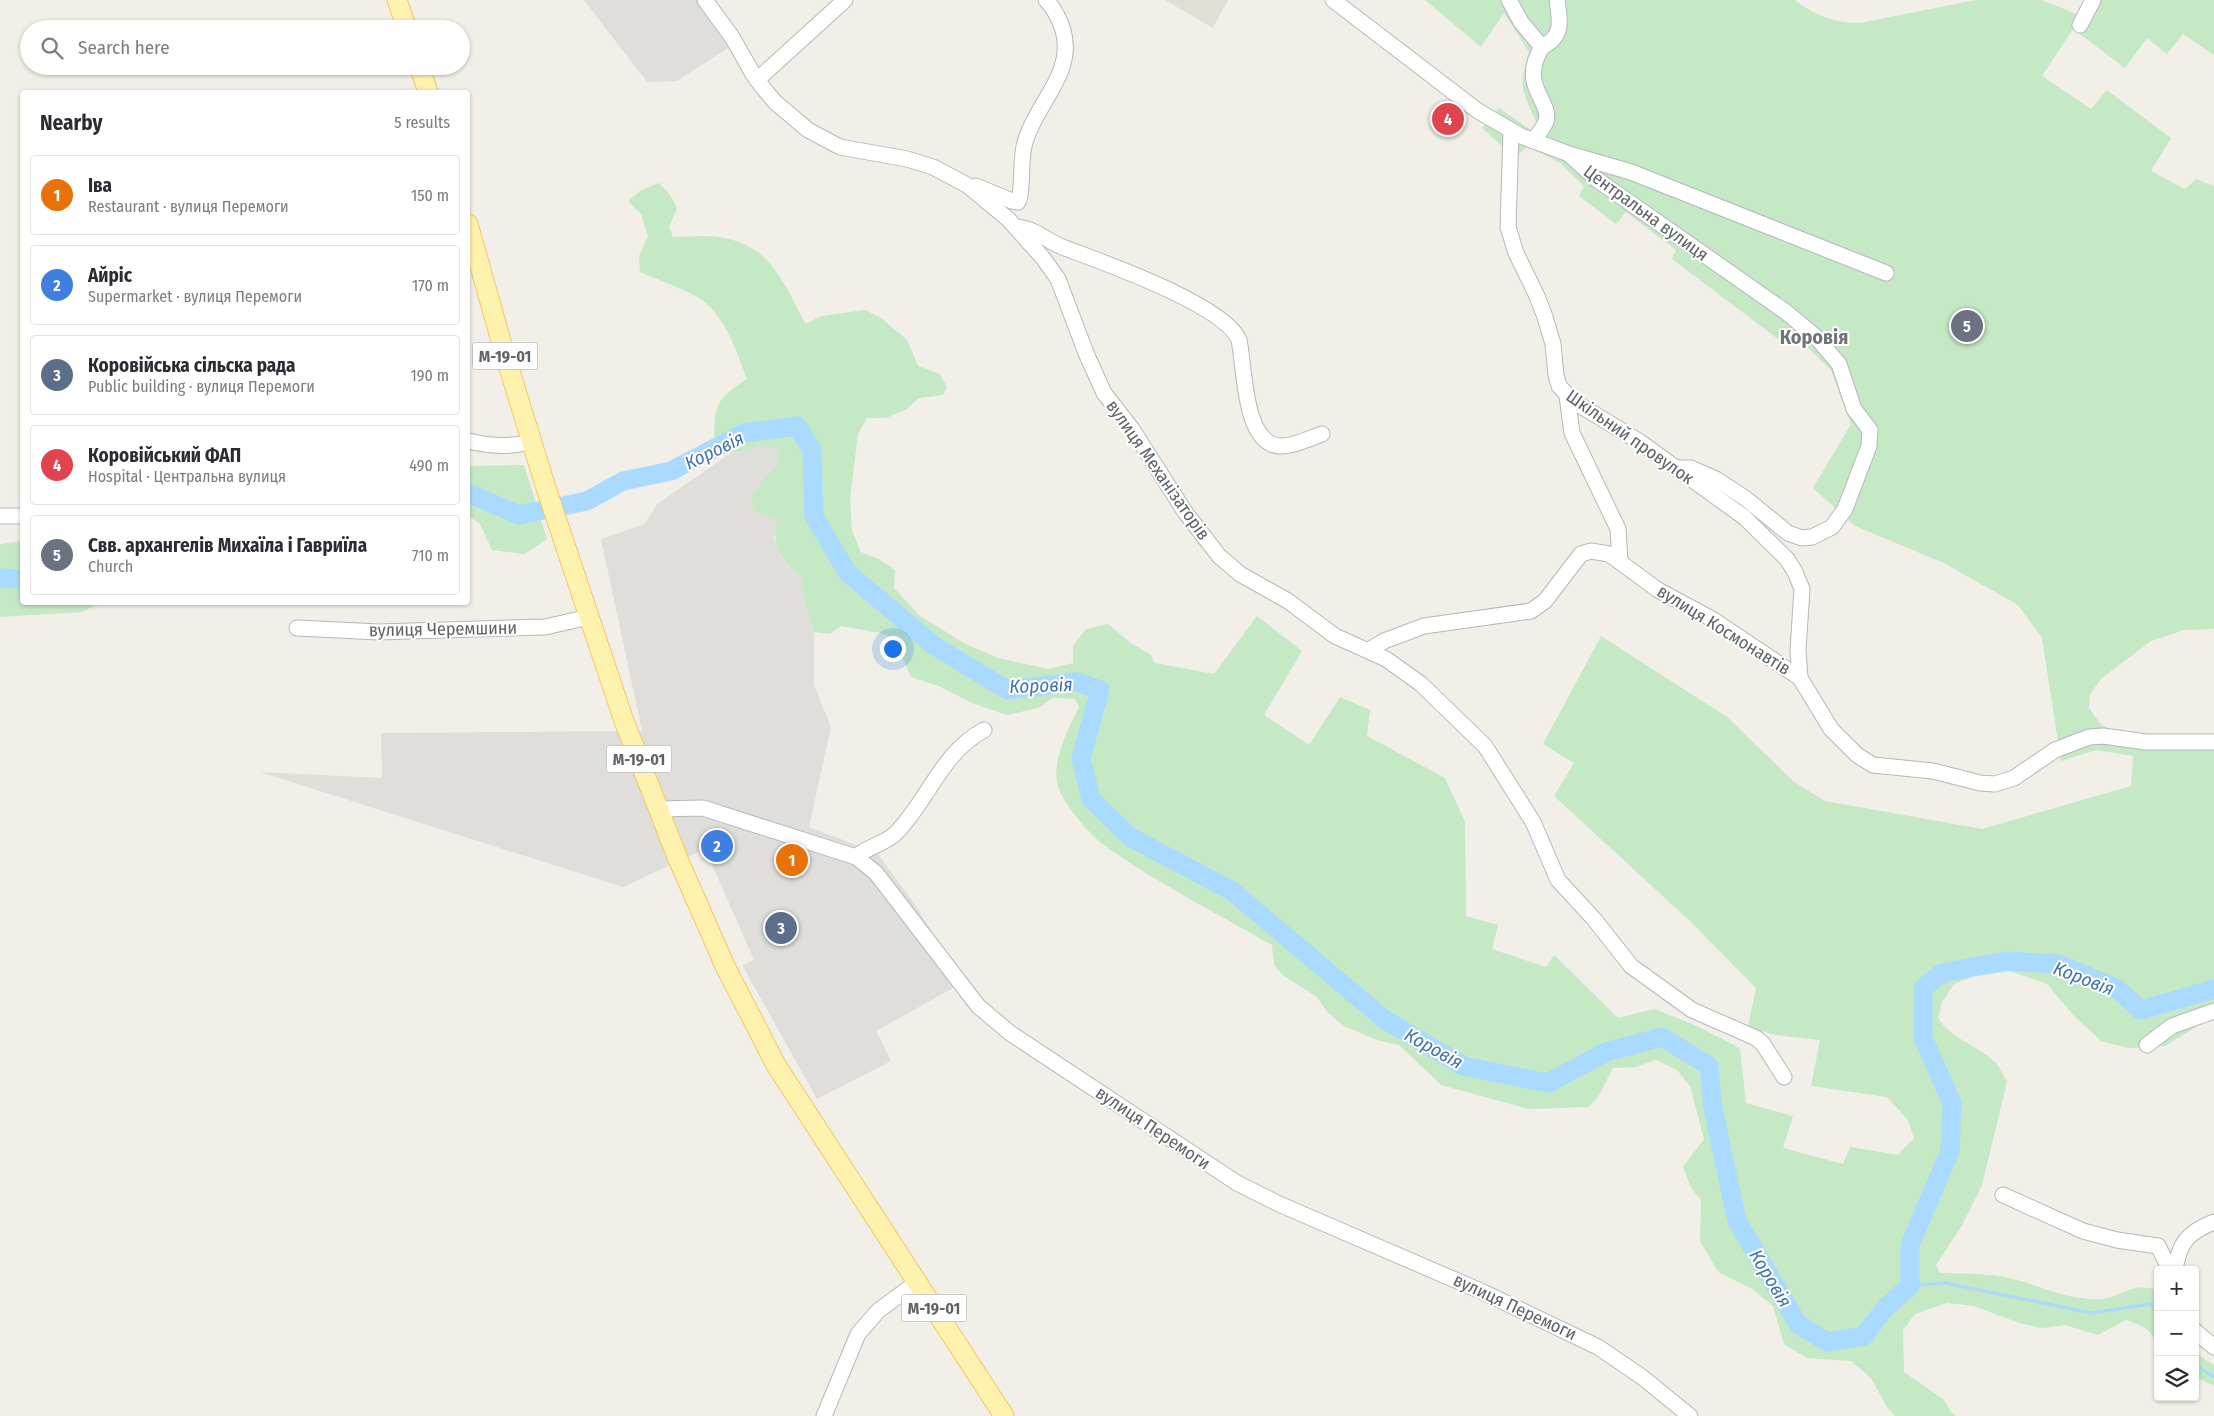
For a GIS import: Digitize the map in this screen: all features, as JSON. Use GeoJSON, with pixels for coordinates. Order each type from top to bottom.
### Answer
{"type":"FeatureCollection","features":[{"type":"Feature","properties":{"kind":"main road"},"geometry":{"type":"LineString","coordinates":[[397,0],[404,20]]}},
{"type":"Feature","properties":{"kind":"main road"},"geometry":{"type":"LineString","coordinates":[[422,75],[427,90]]}},
{"type":"Feature","properties":{"kind":"main road","name":"М-19-01"},"geometry":{"type":"LineString","coordinates":[[470,231],[546,488],[626,727],[658,809],[725,966],[776,1065],[1004,1416]]}},
{"type":"Feature","properties":{"kind":"street","name":"вулиця Механізаторів"},"geometry":{"type":"LineString","coordinates":[[705,0],[732,37],[757,80],[769,95],[815,135],[830,143],[858,151],[918,162],[933,167],[967,186],[997,209],[1050,267],[1058,279],[1104,393],[1127,422],[1209,544],[1240,574],[1288,601],[1335,636],[1369,650],[1412,676],[1482,742],[1533,822],[1558,880],[1594,920],[1631,966],[1692,1010],[1756,1038],[1763,1044],[1784,1077]]}},
{"type":"Feature","properties":{"kind":"street"},"geometry":{"type":"LineString","coordinates":[[757,80],[845,0]]}},
{"type":"Feature","properties":{"kind":"street"},"geometry":{"type":"LineString","coordinates":[[967,186],[986,189],[1012,201],[1018,202],[1019,200],[1026,138],[1059,78],[1064,60],[1065,44],[1063,32],[1057,13],[1046,0]]}},
{"type":"Feature","properties":{"kind":"street","name":"Центральна вулиця"},"geometry":{"type":"LineString","coordinates":[[1333,0],[1478,110],[1511,131],[1569,154],[1596,179],[1786,312],[1816,336],[1839,364],[1851,403],[1870,430],[1869,446],[1845,509],[1832,527],[1812,537],[1802,538],[1788,533],[1745,498],[1716,479],[1691,468],[1677,468]]}},
{"type":"Feature","properties":{"kind":"street"},"geometry":{"type":"LineString","coordinates":[[1509,0],[1521,22],[1542,47]]}},
{"type":"Feature","properties":{"kind":"street"},"geometry":{"type":"LineString","coordinates":[[1533,141],[1545,124],[1546,117],[1533,82],[1534,66],[1542,47],[1554,40],[1559,30],[1557,0]]}},
{"type":"Feature","properties":{"kind":"street"},"geometry":{"type":"LineString","coordinates":[[2080,25],[2093,0]]}},
{"type":"Feature","properties":{"kind":"street","name":"Шкільний провулок"},"geometry":{"type":"LineString","coordinates":[[1511,131],[1508,228],[1516,253],[1543,311],[1553,344],[1557,382],[1567,396],[1626,432],[1751,523],[1787,559],[1795,572],[1802,594],[1798,650],[1800,678]]}},
{"type":"Feature","properties":{"kind":"street"},"geometry":{"type":"LineString","coordinates":[[1569,154],[1631,172],[1886,273]]}},
{"type":"Feature","properties":{"kind":"street","name":"вулиця Механізаторів"},"geometry":{"type":"LineString","coordinates":[[1016,228],[1031,230],[1057,245],[1164,288],[1225,322],[1235,331],[1239,340],[1251,417],[1262,437],[1271,444],[1280,446],[1294,444],[1322,434]]}},
{"type":"Feature","properties":{"kind":"street"},"geometry":{"type":"LineString","coordinates":[[1567,396],[1572,433],[1618,530],[1620,562]]}},
{"type":"Feature","properties":{"kind":"street"},"geometry":{"type":"LineString","coordinates":[[470,441],[518,445],[532,441]]}},
{"type":"Feature","properties":{"kind":"street"},"geometry":{"type":"LineString","coordinates":[[0,516],[20,516]]}},
{"type":"Feature","properties":{"kind":"street","name":"вулиця Космонавтів"},"geometry":{"type":"LineString","coordinates":[[1369,650],[1384,641],[1424,626],[1531,611],[1545,601],[1578,557],[1588,551],[1609,554],[1658,590],[1712,619],[1800,678],[1831,729],[1868,763],[1877,766],[1933,771],[1988,784],[2008,781],[2055,750],[2090,737],[2103,736],[2146,742],[2214,742]]}},
{"type":"Feature","properties":{"kind":"street","name":"вулиця Черемшини"},"geometry":{"type":"LineString","coordinates":[[297,628],[379,632],[545,627],[589,617]]}},
{"type":"Feature","properties":{"kind":"street"},"geometry":{"type":"LineString","coordinates":[[856,857],[896,832],[961,747],[984,730]]}},
{"type":"Feature","properties":{"kind":"street","name":"вулиця Перемоги"},"geometry":{"type":"LineString","coordinates":[[658,809],[703,808],[856,857],[876,873],[978,1006],[1010,1033],[1237,1183],[1288,1208],[1483,1292],[1598,1347],[1642,1376],[1690,1416]]}},
{"type":"Feature","properties":{"kind":"street"},"geometry":{"type":"LineString","coordinates":[[2147,1045],[2172,1026],[2214,1011]]}},
{"type":"Feature","properties":{"kind":"street"},"geometry":{"type":"LineString","coordinates":[[2003,1195],[2083,1231],[2117,1240],[2158,1246],[2168,1266]]}},
{"type":"Feature","properties":{"kind":"street"},"geometry":{"type":"LineString","coordinates":[[2176,1266],[2181,1245],[2198,1230],[2214,1222]]}},
{"type":"Feature","properties":{"kind":"street"},"geometry":{"type":"LineString","coordinates":[[824,1416],[853,1344],[862,1329],[878,1311],[917,1282]]}},
{"type":"Feature","properties":{"kind":"street"},"geometry":{"type":"LineString","coordinates":[[2199,1334],[2214,1346]]}},
{"type":"Feature","properties":{"kind":"shaded area"},"geometry":{"type":"Polygon","coordinates":[[[584,0],[701,0],[731,46],[677,81],[647,82],[584,0]]]}},
{"type":"Feature","properties":{"kind":"shaded area"},"geometry":{"type":"Polygon","coordinates":[[[1165,0],[1228,0],[1213,28],[1165,0]]]}},
{"type":"Feature","properties":{"kind":"shaded area"},"geometry":{"type":"Polygon","coordinates":[[[1437,99],[1461,118],[1444,140],[1429,129],[1436,120],[1427,112],[1437,99]]]}},
{"type":"Feature","properties":{"kind":"shaded area"},"geometry":{"type":"Polygon","coordinates":[[[767,446],[779,451],[777,465],[763,479],[754,511],[778,520],[774,538],[781,557],[802,579],[803,595],[814,632],[814,685],[831,727],[809,827],[877,853],[911,899],[964,982],[876,1031],[891,1061],[817,1099],[742,965],[754,960],[705,849],[623,887],[260,772],[382,778],[381,733],[642,731],[601,539],[645,524],[657,504],[731,453],[767,446]]]}},
{"type":"Feature","properties":{"kind":"green space"},"geometry":{"type":"Polygon","coordinates":[[[1425,0],[1795,0],[1802,6],[1826,18],[1842,22],[1860,23],[1976,0],[2041,0],[2077,14],[2085,0],[2214,0],[2214,55],[2183,34],[2167,54],[2147,38],[2125,68],[2073,29],[2042,76],[2091,109],[2107,90],[2171,138],[2151,171],[2185,189],[2196,179],[2214,186],[2214,629],[2184,630],[2151,641],[2102,678],[2090,694],[2089,708],[2101,725],[2135,740],[2214,735],[2214,1019],[2209,1019],[2165,1046],[2129,1048],[2101,1041],[2074,1016],[2047,984],[2010,971],[1972,977],[1954,984],[1942,1002],[1938,1018],[1957,1037],[1995,1062],[2007,1082],[1982,1185],[1961,1227],[1936,1265],[1940,1273],[1998,1276],[2067,1296],[2088,1299],[2107,1298],[2140,1287],[2154,1289],[2154,1338],[2146,1329],[2126,1320],[2098,1335],[2065,1325],[2042,1328],[2019,1323],[1974,1306],[1947,1303],[1915,1314],[1903,1330],[1904,1372],[1943,1399],[1951,1412],[1956,1416],[1895,1416],[1887,1407],[1871,1378],[1851,1361],[1807,1358],[1784,1344],[1773,1306],[1752,1289],[1718,1272],[1700,1241],[1701,1200],[1691,1188],[1683,1167],[1704,1139],[1690,1086],[1677,1070],[1656,1060],[1636,1067],[1613,1068],[1598,1097],[1589,1107],[1529,1109],[1441,1085],[1399,1045],[1377,1040],[1344,1026],[1328,1013],[1317,997],[1283,975],[1274,965],[1272,945],[1127,861],[1101,843],[1086,828],[1070,809],[1059,791],[1056,773],[1059,754],[1079,707],[1075,699],[1053,698],[1038,708],[1007,715],[972,703],[939,686],[911,677],[903,659],[901,641],[880,633],[841,626],[830,634],[814,632],[803,595],[802,579],[784,559],[777,547],[777,520],[754,511],[751,497],[763,479],[777,465],[779,451],[767,446],[731,453],[714,437],[717,408],[720,402],[730,391],[747,379],[728,332],[713,310],[694,295],[640,272],[639,256],[648,236],[641,214],[628,201],[640,191],[659,183],[670,195],[677,208],[669,227],[673,237],[712,237],[740,242],[766,259],[775,270],[806,324],[821,316],[865,310],[881,318],[907,340],[918,366],[940,374],[947,387],[943,395],[919,398],[907,409],[886,418],[867,418],[858,434],[850,498],[852,531],[861,552],[879,559],[895,570],[894,588],[920,616],[964,643],[998,658],[1048,669],[1073,663],[1073,646],[1086,629],[1108,624],[1132,644],[1150,654],[1155,663],[1214,674],[1257,616],[1302,651],[1264,715],[1309,745],[1340,697],[1370,710],[1367,736],[1445,778],[1465,822],[1466,916],[1498,925],[1492,949],[1546,967],[1554,955],[1618,1018],[1654,1009],[1695,1025],[1740,1048],[1746,1103],[1793,1116],[1783,1148],[1843,1164],[1850,1147],[1898,1155],[1914,1138],[1908,1120],[1887,1097],[1811,1086],[1820,1040],[1775,1035],[1748,1027],[1756,988],[1692,923],[1554,796],[1574,763],[1543,744],[1601,636],[1727,717],[1794,782],[1825,801],[1982,829],[2131,786],[2133,756],[2096,750],[2061,761],[2042,638],[2018,605],[1944,563],[1855,526],[1813,488],[1851,424],[1831,370],[1795,335],[1786,345],[1672,259],[1676,250],[1626,212],[1616,224],[1579,196],[1584,186],[1560,163],[1528,147],[1514,157],[1482,128],[1499,108],[1531,130],[1537,124],[1523,89],[1529,52],[1504,13],[1481,47],[1425,0]]]}},
{"type":"Feature","properties":{"kind":"green space"},"geometry":{"type":"Polygon","coordinates":[[[524,465],[547,539],[525,554],[492,550],[480,524],[470,516],[470,466],[524,465]]]}},
{"type":"Feature","properties":{"kind":"green space"},"geometry":{"type":"Polygon","coordinates":[[[20,541],[20,605],[96,605],[82,612],[0,617],[0,544],[20,541]]]}},
{"type":"Feature","properties":{"kind":"green space"},"geometry":{"type":"Polygon","coordinates":[[[2199,1356],[2214,1365],[2214,1386],[2199,1378],[2199,1356]]]}},
{"type":"Feature","properties":{"kind":"waterway","name":"Коровія"},"geometry":{"type":"LineString","coordinates":[[470,494],[519,515],[587,501],[623,481],[671,471],[744,433],[797,426],[812,450],[814,516],[847,572],[933,645],[1007,690],[1077,682],[1100,690],[1081,758],[1091,799],[1130,837],[1232,891],[1384,1019],[1463,1066],[1548,1083],[1606,1052],[1662,1037],[1709,1066],[1713,1108],[1737,1221],[1798,1324],[1827,1342],[1864,1336],[1885,1308],[1910,1286],[1910,1245],[1950,1151],[1952,1103],[1923,1038],[1923,988],[1942,973],[2005,961],[2058,964],[2116,988],[2141,1010],[2214,989]]}},
{"type":"Feature","properties":{"kind":"waterway","name":"Коровія"},"geometry":{"type":"LineString","coordinates":[[0,578],[20,579]]}},
{"type":"Feature","properties":{"kind":"waterway"},"geometry":{"type":"LineString","coordinates":[[1910,1286],[1945,1283],[2091,1313],[2151,1304],[2155,1311]]}},
{"type":"Feature","properties":{"kind":"waterway"},"geometry":{"type":"LineString","coordinates":[[2199,1368],[2214,1377]]}},
{"type":"Feature","properties":{"kind":"place","name":"Коровійський ФАП"},"geometry":{"type":"Point","coordinates":[1448,119]}},
{"type":"Feature","properties":{"kind":"place","name":"Свв. архангелів Михаїла і Гавриїла"},"geometry":{"type":"Point","coordinates":[1967,326]}},
{"type":"Feature","properties":{"kind":"place","name":"Айріс"},"geometry":{"type":"Point","coordinates":[717,846]}},
{"type":"Feature","properties":{"kind":"place","name":"Іва"},"geometry":{"type":"Point","coordinates":[792,860]}},
{"type":"Feature","properties":{"kind":"place","name":"Коровійська сільска рада"},"geometry":{"type":"Point","coordinates":[781,928]}},
{"type":"Feature","properties":{"kind":"district","name":"Коровія"},"geometry":{"type":"Point","coordinates":[1814,337]}}]}
